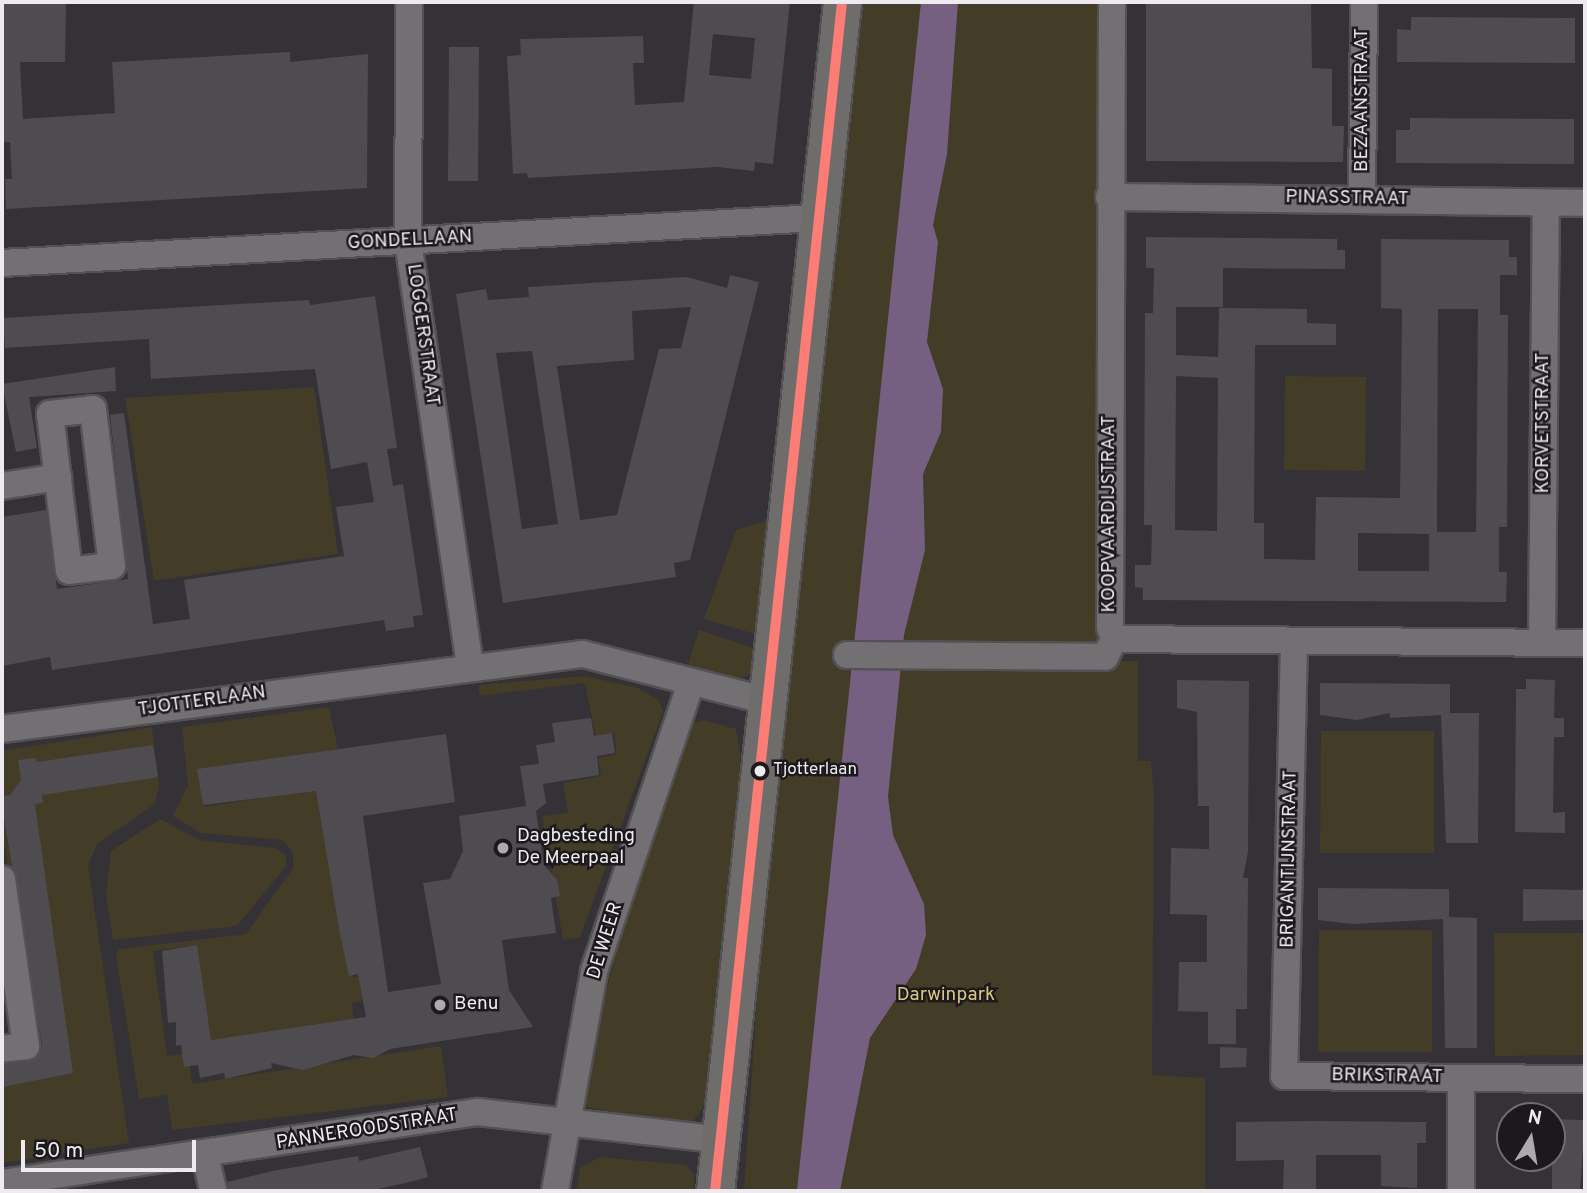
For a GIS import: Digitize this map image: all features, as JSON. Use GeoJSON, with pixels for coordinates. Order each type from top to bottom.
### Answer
{"type":"FeatureCollection","features":[{"type":"Feature","properties":{"kind":"street","name":"LOGGERSTRAAT"},"geometry":{"type":"LineString","coordinates":[[409,2],[408,241],[470,665]]}},
{"type":"Feature","properties":{"kind":"street"},"geometry":{"type":"LineString","coordinates":[[715,1191],[842,2]]}},
{"type":"Feature","properties":{"kind":"street","name":"KOOPVAARDIJSTRAAT"},"geometry":{"type":"LineString","coordinates":[[1112,2],[1109,197],[1114,639],[1294,643],[1585,643]]}},
{"type":"Feature","properties":{"kind":"street","name":"BEZAANSTRAAT"},"geometry":{"type":"LineString","coordinates":[[1362,198],[1364,2]]}},
{"type":"Feature","properties":{"kind":"street","name":"PINASSTRAAT"},"geometry":{"type":"LineString","coordinates":[[1109,197],[1362,198],[1585,203]]}},
{"type":"Feature","properties":{"kind":"street","name":"KORVETSTRAAT"},"geometry":{"type":"LineString","coordinates":[[1542,643],[1545,203]]}},
{"type":"Feature","properties":{"kind":"street","name":"GONDELLAAN"},"geometry":{"type":"LineString","coordinates":[[2,263],[818,218]]}},
{"type":"Feature","properties":{"kind":"street"},"geometry":{"type":"LineString","coordinates":[[93,409],[112,566],[69,571],[58,477],[50,414],[93,409]]}},
{"type":"Feature","properties":{"kind":"street"},"geometry":{"type":"LineString","coordinates":[[2,486],[58,477]]}},
{"type":"Feature","properties":{"kind":"street"},"geometry":{"type":"LineString","coordinates":[[847,655],[1105,657],[1114,639]]}},
{"type":"Feature","properties":{"kind":"street","name":"BRIGANTIJNSTRAAT"},"geometry":{"type":"LineString","coordinates":[[1284,1076],[1294,643]]}},
{"type":"Feature","properties":{"kind":"street","name":"TJOTTERLAAN"},"geometry":{"type":"LineString","coordinates":[[2,729],[470,665],[583,654],[691,682]]}},
{"type":"Feature","properties":{"kind":"street"},"geometry":{"type":"LineString","coordinates":[[691,682],[768,701]]}},
{"type":"Feature","properties":{"kind":"street","name":"DE WEER"},"geometry":{"type":"LineString","coordinates":[[555,1191],[594,971],[691,682]]}},
{"type":"Feature","properties":{"kind":"street"},"geometry":{"type":"LineString","coordinates":[[2,879],[26,1045],[2,1049]]}},
{"type":"Feature","properties":{"kind":"street","name":"BRIKSTRAAT"},"geometry":{"type":"LineString","coordinates":[[1284,1076],[1461,1079],[1461,1191]]}},
{"type":"Feature","properties":{"kind":"street"},"geometry":{"type":"LineString","coordinates":[[1461,1079],[1585,1079]]}},
{"type":"Feature","properties":{"kind":"street","name":"PANNEROODSTRAAT"},"geometry":{"type":"LineString","coordinates":[[2,1183],[205,1155],[478,1112],[567,1120]]}},
{"type":"Feature","properties":{"kind":"street"},"geometry":{"type":"LineString","coordinates":[[567,1120],[722,1140]]}},
{"type":"Feature","properties":{"kind":"street"},"geometry":{"type":"LineString","coordinates":[[205,1155],[213,1191]]}},
{"type":"Feature","properties":{"kind":"green space","name":"Darwinpark"},"geometry":{"type":"Polygon","coordinates":[[[851,2],[1100,2],[1101,652],[1109,661],[1138,661],[1138,761],[1151,761],[1154,797],[1152,1075],[1205,1078],[1205,1191],[744,1191],[762,924],[851,2]]]}},
{"type":"Feature","properties":{"kind":"green space"},"geometry":{"type":"Polygon","coordinates":[[[1285,376],[1366,377],[1365,471],[1284,470],[1285,376]]]}},
{"type":"Feature","properties":{"kind":"green space"},"geometry":{"type":"Polygon","coordinates":[[[314,387],[338,554],[154,581],[125,398],[314,387]]]}},
{"type":"Feature","properties":{"kind":"green space"},"geometry":{"type":"Polygon","coordinates":[[[773,519],[762,636],[704,619],[736,530],[773,519]]]}},
{"type":"Feature","properties":{"kind":"green space"},"geometry":{"type":"Polygon","coordinates":[[[699,630],[760,650],[758,668],[735,683],[688,665],[699,630]]]}},
{"type":"Feature","properties":{"kind":"green space"},"geometry":{"type":"Polygon","coordinates":[[[585,676],[638,688],[659,700],[663,712],[580,937],[563,940],[542,816],[568,813],[563,783],[601,776],[598,758],[617,754],[614,734],[596,737],[585,683],[480,696],[478,685],[585,676]]]}},
{"type":"Feature","properties":{"kind":"green space"},"geometry":{"type":"Polygon","coordinates":[[[329,707],[338,749],[198,772],[204,807],[325,788],[353,977],[361,976],[362,1001],[352,1003],[354,1020],[205,1041],[192,946],[153,951],[167,1056],[188,1053],[192,1084],[441,1046],[448,1097],[172,1130],[167,1095],[139,1099],[116,955],[119,949],[246,934],[293,868],[293,853],[283,840],[201,833],[173,816],[188,786],[182,727],[329,707]]]}},
{"type":"Feature","properties":{"kind":"green space"},"geometry":{"type":"Polygon","coordinates":[[[704,720],[736,729],[741,760],[705,1104],[690,1126],[586,1107],[592,1051],[617,947],[693,723],[704,720]]]}},
{"type":"Feature","properties":{"kind":"green space"},"geometry":{"type":"Polygon","coordinates":[[[152,727],[159,786],[155,804],[97,844],[88,865],[129,1143],[2,1163],[2,1056],[36,1050],[2,832],[2,751],[152,727]]]}},
{"type":"Feature","properties":{"kind":"green space"},"geometry":{"type":"Polygon","coordinates":[[[1321,731],[1434,731],[1434,853],[1320,853],[1321,731]]]}},
{"type":"Feature","properties":{"kind":"green space"},"geometry":{"type":"Polygon","coordinates":[[[160,819],[199,840],[276,848],[286,856],[286,866],[237,926],[113,940],[106,894],[111,851],[160,819]]]}},
{"type":"Feature","properties":{"kind":"green space"},"geometry":{"type":"Polygon","coordinates":[[[1319,930],[1432,930],[1432,1052],[1318,1052],[1319,930]]]}},
{"type":"Feature","properties":{"kind":"green space"},"geometry":{"type":"Polygon","coordinates":[[[1494,933],[1585,933],[1585,1055],[1495,1056],[1494,933]]]}},
{"type":"Feature","properties":{"kind":"green space"},"geometry":{"type":"Polygon","coordinates":[[[600,1157],[686,1165],[695,1175],[693,1191],[577,1191],[580,1168],[600,1157]]]}},
{"type":"Feature","properties":{"kind":"shaded area"},"geometry":{"type":"Polygon","coordinates":[[[921,2],[958,2],[947,154],[933,225],[938,242],[927,342],[943,389],[941,432],[923,474],[925,550],[904,635],[888,797],[893,835],[924,904],[926,935],[916,969],[870,1038],[840,1191],[797,1191],[921,2]]]}},
{"type":"Feature","properties":{"kind":"building"},"geometry":{"type":"Polygon","coordinates":[[[2,2],[66,2],[65,62],[20,62],[23,119],[115,113],[112,62],[290,52],[290,62],[368,54],[367,188],[6,209],[5,179],[12,179],[10,142],[2,142],[2,2]]]}},
{"type":"Feature","properties":{"kind":"building"},"geometry":{"type":"Polygon","coordinates":[[[694,2],[790,2],[773,164],[755,162],[754,171],[718,167],[528,178],[527,173],[513,174],[507,56],[521,55],[520,39],[643,36],[644,63],[633,63],[635,105],[684,102],[694,2]],[[713,34],[709,75],[751,79],[755,38],[713,34]]]}},
{"type":"Feature","properties":{"kind":"building"},"geometry":{"type":"Polygon","coordinates":[[[1146,2],[1311,2],[1312,68],[1332,69],[1332,126],[1344,126],[1343,162],[1146,161],[1146,2]]]}},
{"type":"Feature","properties":{"kind":"building"},"geometry":{"type":"Polygon","coordinates":[[[1411,17],[1575,18],[1575,63],[1397,62],[1397,29],[1411,30],[1411,17]]]}},
{"type":"Feature","properties":{"kind":"building"},"geometry":{"type":"Polygon","coordinates":[[[449,47],[479,47],[478,181],[448,181],[449,47]]]}},
{"type":"Feature","properties":{"kind":"building"},"geometry":{"type":"Polygon","coordinates":[[[1410,118],[1574,119],[1574,164],[1396,163],[1396,130],[1410,130],[1410,118]]]}},
{"type":"Feature","properties":{"kind":"building"},"geometry":{"type":"Polygon","coordinates":[[[1146,237],[1337,239],[1337,250],[1345,250],[1345,269],[1223,268],[1223,307],[1176,307],[1176,355],[1218,357],[1219,308],[1307,309],[1307,323],[1336,324],[1336,345],[1255,345],[1254,523],[1264,523],[1264,559],[1315,560],[1316,497],[1400,498],[1402,309],[1381,308],[1381,239],[1509,240],[1509,257],[1517,257],[1517,275],[1500,275],[1500,315],[1508,315],[1507,527],[1499,527],[1499,572],[1507,572],[1506,602],[1143,600],[1143,588],[1135,587],[1135,565],[1151,565],[1152,525],[1144,525],[1145,313],[1153,313],[1154,268],[1146,268],[1146,237]],[[1438,309],[1437,532],[1476,532],[1478,309],[1438,309]],[[1176,376],[1175,530],[1217,531],[1218,378],[1176,376]],[[1358,533],[1358,571],[1429,571],[1429,534],[1358,533]]]}},
{"type":"Feature","properties":{"kind":"building"},"geometry":{"type":"Polygon","coordinates":[[[730,275],[759,282],[690,560],[674,563],[676,577],[503,603],[456,294],[486,289],[488,300],[529,297],[528,287],[687,277],[727,288],[730,275]],[[691,307],[632,311],[634,360],[557,366],[580,520],[617,515],[659,349],[681,348],[691,307]],[[532,351],[496,353],[522,529],[558,524],[532,351]]]}},
{"type":"Feature","properties":{"kind":"building"},"geometry":{"type":"Polygon","coordinates":[[[375,296],[397,448],[387,449],[393,486],[403,484],[423,615],[413,616],[414,627],[386,631],[384,620],[52,670],[50,657],[2,666],[2,517],[46,510],[57,589],[128,579],[110,415],[124,413],[153,624],[190,619],[184,580],[344,556],[336,507],[374,502],[367,462],[331,469],[315,369],[151,379],[149,339],[5,348],[3,318],[309,300],[310,305],[375,296]]]}},
{"type":"Feature","properties":{"kind":"building"},"geometry":{"type":"Polygon","coordinates":[[[115,367],[116,391],[29,397],[37,448],[16,452],[2,384],[115,367]]]}},
{"type":"Feature","properties":{"kind":"building"},"geometry":{"type":"Polygon","coordinates":[[[1526,679],[1555,680],[1554,718],[1564,718],[1564,737],[1554,737],[1553,813],[1565,812],[1565,833],[1515,832],[1516,689],[1526,689],[1526,679]]]}},
{"type":"Feature","properties":{"kind":"building"},"geometry":{"type":"Polygon","coordinates":[[[1177,680],[1249,681],[1248,852],[1243,878],[1248,878],[1247,1009],[1236,1009],[1236,1044],[1208,1044],[1208,1012],[1178,1011],[1179,962],[1207,962],[1207,915],[1170,914],[1171,848],[1209,849],[1209,806],[1198,806],[1197,712],[1177,708],[1177,680]]]}},
{"type":"Feature","properties":{"kind":"building"},"geometry":{"type":"Polygon","coordinates":[[[1320,683],[1450,684],[1450,713],[1479,713],[1478,843],[1446,843],[1441,715],[1390,718],[1390,713],[1357,720],[1320,715],[1320,683]]]}},
{"type":"Feature","properties":{"kind":"building"},"geometry":{"type":"Polygon","coordinates":[[[591,718],[594,736],[612,733],[615,753],[597,756],[599,775],[543,784],[546,803],[536,811],[544,865],[557,880],[560,896],[551,898],[556,933],[502,940],[509,990],[533,1027],[390,1049],[373,1058],[354,1055],[303,1070],[271,1063],[272,1068],[225,1079],[224,1073],[200,1078],[198,1065],[184,1067],[181,1045],[176,1046],[176,1022],[168,1023],[162,951],[197,945],[211,1040],[366,1017],[358,974],[349,976],[316,791],[203,805],[197,769],[446,734],[455,802],[363,816],[388,992],[441,984],[423,883],[450,879],[463,851],[459,816],[526,806],[520,766],[539,764],[536,745],[555,742],[552,723],[591,718]]]}},
{"type":"Feature","properties":{"kind":"building"},"geometry":{"type":"Polygon","coordinates":[[[153,745],[158,776],[42,795],[43,803],[35,804],[73,1073],[2,1087],[2,1064],[35,1059],[42,1044],[2,796],[10,795],[21,780],[18,760],[36,758],[37,762],[153,745]]]}},
{"type":"Feature","properties":{"kind":"building"},"geometry":{"type":"Polygon","coordinates":[[[1318,888],[1449,889],[1449,917],[1477,918],[1477,1048],[1445,1048],[1443,919],[1352,924],[1318,920],[1318,888]]]}},
{"type":"Feature","properties":{"kind":"building"},"geometry":{"type":"Polygon","coordinates":[[[1523,889],[1585,890],[1585,920],[1523,921],[1523,889]]]}},
{"type":"Feature","properties":{"kind":"building"},"geometry":{"type":"Polygon","coordinates":[[[1220,1047],[1247,1048],[1246,1067],[1220,1068],[1220,1047]]]}},
{"type":"Feature","properties":{"kind":"building"},"geometry":{"type":"Polygon","coordinates":[[[1566,1119],[1585,1120],[1580,1190],[1552,1189],[1552,1172],[1566,1172],[1566,1119]]]}},
{"type":"Feature","properties":{"kind":"building"},"geometry":{"type":"Polygon","coordinates":[[[1236,1122],[1426,1122],[1426,1143],[1417,1143],[1417,1188],[1381,1186],[1381,1155],[1316,1155],[1316,1190],[1283,1190],[1284,1160],[1236,1161],[1236,1122]]]}},
{"type":"Feature","properties":{"kind":"building"},"geometry":{"type":"Polygon","coordinates":[[[420,1147],[428,1177],[406,1183],[368,1191],[228,1191],[227,1182],[273,1171],[358,1156],[359,1161],[420,1147]]]}},
{"type":"Feature","properties":{"kind":"transit line"},"geometry":{"type":"LineString","coordinates":[[715,1191],[842,2]]}},
{"type":"Feature","properties":{"kind":"place","name":"Tjotterlaan"},"geometry":{"type":"Point","coordinates":[760,771]}},
{"type":"Feature","properties":{"kind":"place","name":"Dagbesteding De Meerpaal"},"geometry":{"type":"Point","coordinates":[503,848]}},
{"type":"Feature","properties":{"kind":"place","name":"Benu"},"geometry":{"type":"Point","coordinates":[440,1005]}}]}
